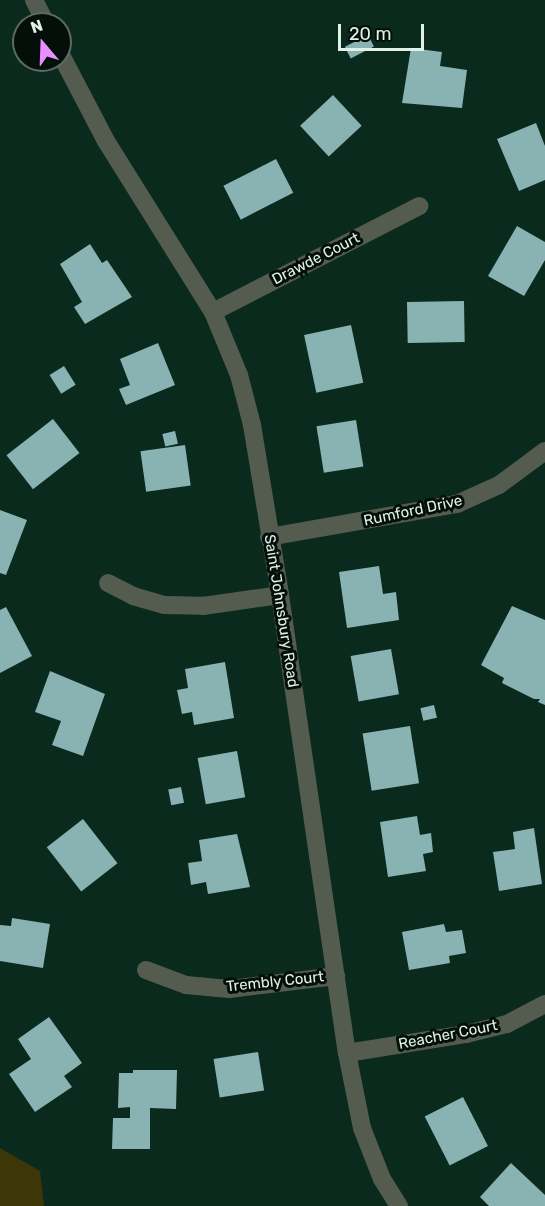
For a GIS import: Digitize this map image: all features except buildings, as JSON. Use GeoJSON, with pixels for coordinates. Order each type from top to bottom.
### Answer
{"type":"FeatureCollection","features":[{"type":"Feature","properties":{"kind":"street","name":"Saint Johnsbury Road"},"geometry":{"type":"LineString","coordinates":[[70,72],[106,141],[213,312],[239,375],[252,425],[268,537],[280,595],[347,1053],[362,1128],[382,1179],[399,1206]]}},
{"type":"Feature","properties":{"kind":"street","name":"Drawde Court"},"geometry":{"type":"LineString","coordinates":[[213,312],[419,206]]}},
{"type":"Feature","properties":{"kind":"street","name":"Rumford Drive"},"geometry":{"type":"LineString","coordinates":[[268,537],[458,504],[499,485],[545,451]]}},
{"type":"Feature","properties":{"kind":"street"},"geometry":{"type":"LineString","coordinates":[[108,583],[133,596],[164,605],[202,606],[280,595]]}},
{"type":"Feature","properties":{"kind":"street","name":"Trembly Court"},"geometry":{"type":"LineString","coordinates":[[146,970],[186,985],[228,989],[336,976]]}},
{"type":"Feature","properties":{"kind":"street","name":"Reacher Court"},"geometry":{"type":"LineString","coordinates":[[347,1053],[466,1035],[507,1024],[545,1004]]}},
{"type":"Feature","properties":{"kind":"shaded area"},"geometry":{"type":"Polygon","coordinates":[[[0,1148],[40,1171],[44,1206],[0,1206],[0,1148]]]}}]}
